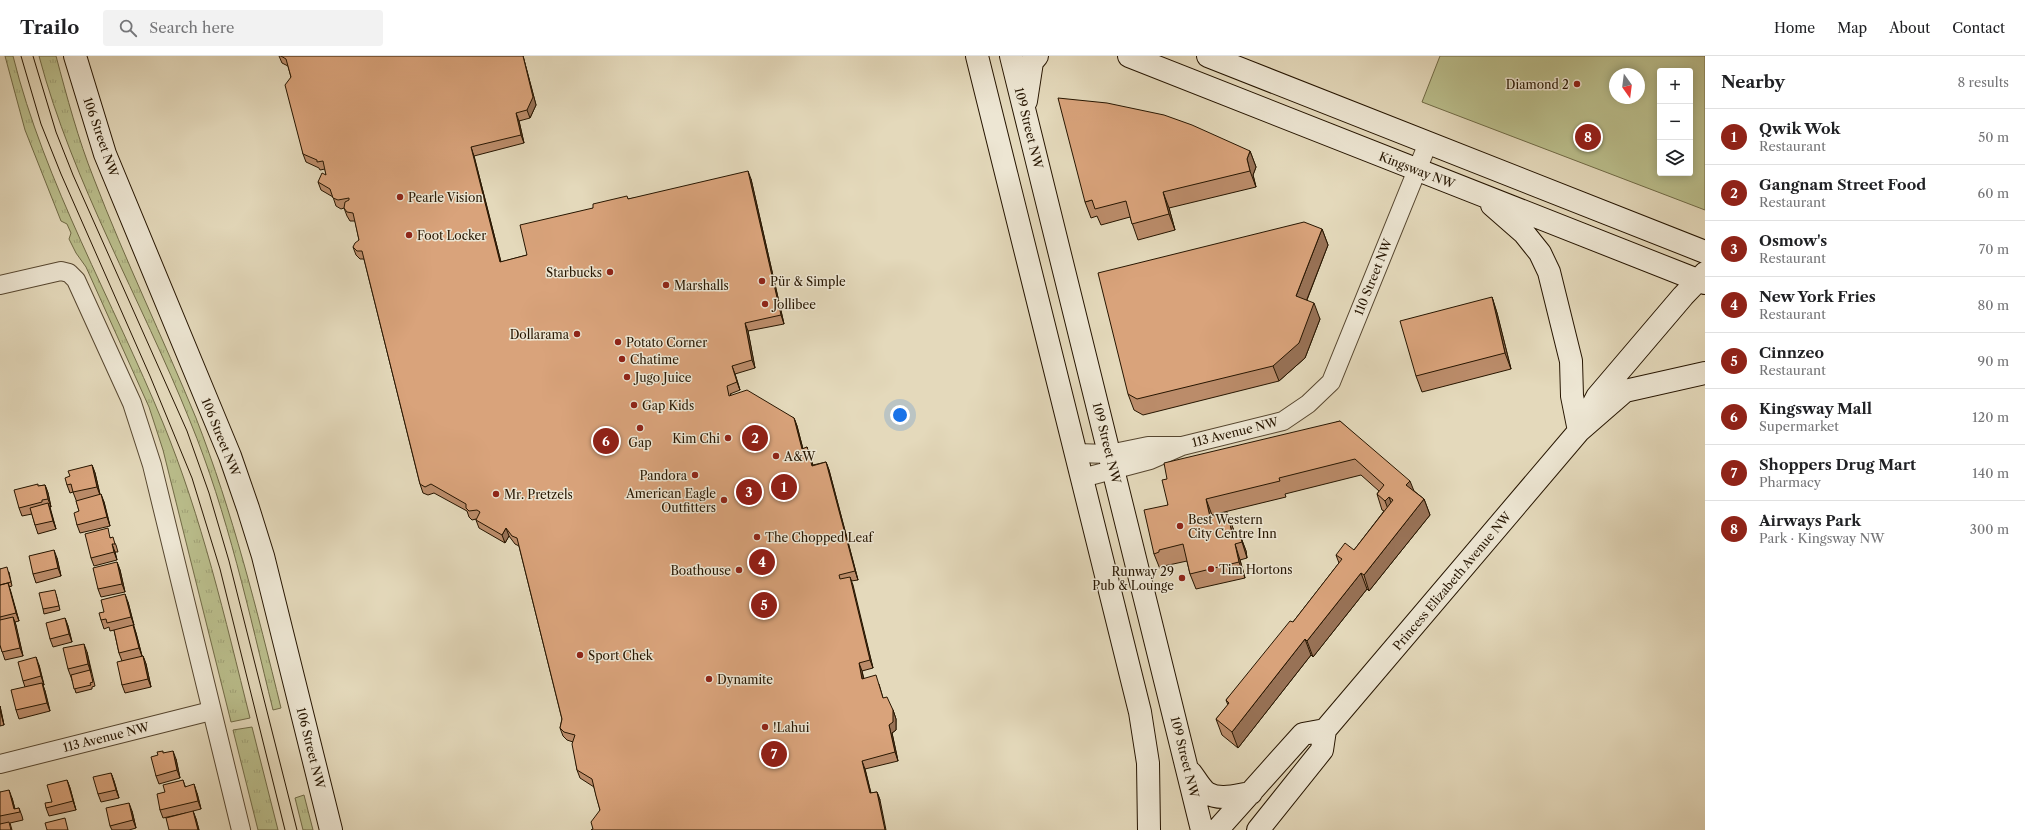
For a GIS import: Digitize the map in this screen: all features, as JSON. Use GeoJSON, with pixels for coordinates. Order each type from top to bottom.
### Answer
{"type":"FeatureCollection","features":[{"type":"Feature","properties":{"kind":"main road","name":"106 Street NW"},"geometry":{"type":"LineString","coordinates":[[75,56],[105,154],[230,456],[248,508],[263,556],[331,830]]}},
{"type":"Feature","properties":{"kind":"main road"},"geometry":{"type":"LineString","coordinates":[[977,56],[1140,712],[1148,763],[1149,830]]}},
{"type":"Feature","properties":{"kind":"main road","name":"109 Street NW"},"geometry":{"type":"LineString","coordinates":[[1010,56],[1202,830]]}},
{"type":"Feature","properties":{"kind":"main road"},"geometry":{"type":"LineString","coordinates":[[1025,112],[1032,62],[1037,56]]}},
{"type":"Feature","properties":{"kind":"main road","name":"Kingsway NW"},"geometry":{"type":"LineString","coordinates":[[1129,56],[1416,170],[1702,279]]}},
{"type":"Feature","properties":{"kind":"main road"},"geometry":{"type":"LineString","coordinates":[[1208,56],[1705,252]]}},
{"type":"Feature","properties":{"kind":"main road"},"geometry":{"type":"LineString","coordinates":[[1481,195],[1524,233],[1540,253],[1549,272],[1571,361],[1572,396],[1579,431]]}},
{"type":"Feature","properties":{"kind":"main road","name":"Princess Elizabeth Avenue NW"},"geometry":{"type":"LineString","coordinates":[[1579,431],[1597,397],[1702,279]]}},
{"type":"Feature","properties":{"kind":"main road","name":"Princess Elizabeth Avenue NW"},"geometry":{"type":"LineString","coordinates":[[1325,730],[1579,431],[1625,391],[1705,373]]}},
{"type":"Feature","properties":{"kind":"main road"},"geometry":{"type":"LineString","coordinates":[[1218,830],[1303,734],[1325,730],[1322,750],[1258,830]]}},
{"type":"Feature","properties":{"kind":"main road"},"geometry":{"type":"LineString","coordinates":[[1188,769],[1206,792],[1229,797],[1251,793]]}},
{"type":"Feature","properties":{"kind":"street","name":"110 Street NW"},"geometry":{"type":"LineString","coordinates":[[1308,404],[1331,382],[1428,143]]}},
{"type":"Feature","properties":{"kind":"street"},"geometry":{"type":"LineString","coordinates":[[0,285],[61,271],[69,273],[76,280],[121,378],[141,429],[152,465],[241,830]]}},
{"type":"Feature","properties":{"kind":"street","name":"113 Avenue NW"},"geometry":{"type":"LineString","coordinates":[[1076,453],[1111,462],[1150,460],[1182,446],[1283,421],[1308,404]]}},
{"type":"Feature","properties":{"kind":"street","name":"113 Avenue NW"},"geometry":{"type":"LineString","coordinates":[[1082,478],[1111,462]]}},
{"type":"Feature","properties":{"kind":"street","name":"113 Avenue NW"},"geometry":{"type":"LineString","coordinates":[[0,764],[212,711]]}},
{"type":"Feature","properties":{"kind":"green space"},"geometry":{"type":"Polygon","coordinates":[[[5,56],[13,56],[27,104],[61,196],[144,377],[177,459],[190,495],[212,569],[250,718],[231,722],[163,450],[149,407],[86,267],[76,253],[69,239],[71,233],[67,224],[61,221],[25,130],[5,56]]]}},
{"type":"Feature","properties":{"kind":"green space"},"geometry":{"type":"Polygon","coordinates":[[[39,56],[56,56],[88,164],[118,239],[196,418],[222,490],[233,526],[263,635],[281,708],[273,710],[227,527],[203,456],[171,376],[109,241],[70,150],[53,103],[39,56]]]}},
{"type":"Feature","properties":{"kind":"green space"},"geometry":{"type":"Polygon","coordinates":[[[1440,56],[1705,56],[1705,210],[1422,102],[1440,56]]]}},
{"type":"Feature","properties":{"kind":"green space"},"geometry":{"type":"Polygon","coordinates":[[[252,727],[278,830],[258,830],[233,730],[252,727]]]}},
{"type":"Feature","properties":{"kind":"green space"},"geometry":{"type":"Polygon","coordinates":[[[304,795],[313,830],[303,830],[295,798],[304,795]]]}},
{"type":"Feature","properties":{"kind":"building"},"geometry":{"type":"Polygon","coordinates":[[[281,56],[523,56],[533,97],[527,110],[516,113],[521,135],[471,147],[500,262],[527,255],[520,225],[593,208],[593,204],[627,196],[628,199],[748,171],[781,315],[745,323],[752,360],[732,366],[737,382],[727,386],[729,396],[747,390],[794,418],[802,449],[807,447],[812,466],[826,462],[855,571],[839,575],[840,579],[850,577],[870,660],[859,663],[862,679],[876,675],[883,698],[887,697],[893,710],[893,722],[889,725],[895,752],[862,761],[870,793],[877,792],[885,830],[591,830],[593,829],[591,822],[600,810],[592,779],[577,770],[572,744],[575,735],[564,732],[560,728],[562,719],[517,538],[512,536],[506,528],[502,535],[476,520],[480,512],[477,510],[469,511],[466,508],[466,504],[431,484],[425,487],[420,484],[362,251],[357,251],[353,247],[359,240],[353,213],[347,212],[344,208],[345,202],[349,200],[349,198],[338,200],[333,198],[330,189],[318,182],[322,173],[326,175],[323,161],[317,162],[317,160],[303,154],[285,85],[291,77],[286,59],[281,56]]]}},
{"type":"Feature","properties":{"kind":"building"},"geometry":{"type":"Polygon","coordinates":[[[1058,98],[1107,103],[1164,115],[1192,125],[1250,151],[1247,159],[1250,171],[1163,192],[1169,214],[1132,224],[1126,201],[1095,209],[1092,200],[1085,202],[1058,98]]]}},
{"type":"Feature","properties":{"kind":"building"},"geometry":{"type":"Polygon","coordinates":[[[1304,222],[1322,229],[1296,296],[1314,303],[1299,343],[1273,366],[1137,399],[1128,394],[1098,273],[1304,222]]]}},
{"type":"Feature","properties":{"kind":"building"},"geometry":{"type":"Polygon","coordinates":[[[1492,297],[1505,353],[1416,376],[1400,321],[1492,297]]]}},
{"type":"Feature","properties":{"kind":"building"},"geometry":{"type":"Polygon","coordinates":[[[1340,421],[1410,481],[1406,485],[1424,499],[1364,575],[1361,573],[1307,641],[1305,639],[1232,732],[1216,719],[1229,703],[1226,700],[1290,621],[1293,622],[1342,559],[1336,555],[1345,543],[1354,550],[1393,500],[1389,497],[1385,501],[1377,494],[1384,485],[1355,459],[1279,478],[1280,481],[1206,499],[1210,517],[1227,512],[1233,537],[1240,535],[1242,542],[1235,544],[1239,562],[1190,574],[1183,544],[1159,550],[1159,552],[1154,554],[1144,510],[1168,505],[1162,480],[1167,479],[1164,463],[1340,421]]]}},
{"type":"Feature","properties":{"kind":"building"},"geometry":{"type":"Polygon","coordinates":[[[92,465],[97,487],[73,492],[71,484],[67,485],[65,478],[70,476],[68,471],[92,465]]]}},
{"type":"Feature","properties":{"kind":"building"},"geometry":{"type":"Polygon","coordinates":[[[38,484],[38,486],[45,485],[48,499],[19,508],[14,490],[38,484]]]}},
{"type":"Feature","properties":{"kind":"building"},"geometry":{"type":"Polygon","coordinates":[[[101,494],[107,517],[77,525],[74,513],[79,511],[76,501],[101,494]]]}},
{"type":"Feature","properties":{"kind":"building"},"geometry":{"type":"Polygon","coordinates":[[[48,503],[53,521],[35,525],[30,508],[48,503]]]}},
{"type":"Feature","properties":{"kind":"building"},"geometry":{"type":"Polygon","coordinates":[[[108,528],[110,538],[113,537],[115,544],[112,544],[114,552],[91,558],[85,534],[108,528]]]}},
{"type":"Feature","properties":{"kind":"building"},"geometry":{"type":"Polygon","coordinates":[[[54,550],[58,568],[33,574],[29,556],[54,550]]]}},
{"type":"Feature","properties":{"kind":"building"},"geometry":{"type":"Polygon","coordinates":[[[117,562],[122,584],[98,589],[93,568],[117,562]]]}},
{"type":"Feature","properties":{"kind":"building"},"geometry":{"type":"Polygon","coordinates":[[[7,567],[11,582],[0,585],[0,569],[7,567]]]}},
{"type":"Feature","properties":{"kind":"building"},"geometry":{"type":"Polygon","coordinates":[[[8,583],[16,613],[0,617],[0,585],[8,583]]]}},
{"type":"Feature","properties":{"kind":"building"},"geometry":{"type":"Polygon","coordinates":[[[55,590],[59,606],[43,609],[39,593],[55,590]]]}},
{"type":"Feature","properties":{"kind":"building"},"geometry":{"type":"Polygon","coordinates":[[[125,594],[131,617],[107,623],[106,619],[101,620],[99,613],[104,612],[101,600],[125,594]]]}},
{"type":"Feature","properties":{"kind":"building"},"geometry":{"type":"Polygon","coordinates":[[[13,617],[20,648],[2,652],[0,645],[0,620],[13,617]]]}},
{"type":"Feature","properties":{"kind":"building"},"geometry":{"type":"Polygon","coordinates":[[[65,618],[69,634],[50,639],[46,623],[65,618]]]}},
{"type":"Feature","properties":{"kind":"building"},"geometry":{"type":"Polygon","coordinates":[[[133,625],[139,648],[119,653],[114,630],[133,625]]]}},
{"type":"Feature","properties":{"kind":"building"},"geometry":{"type":"Polygon","coordinates":[[[84,644],[88,664],[68,669],[63,648],[84,644]]]}},
{"type":"Feature","properties":{"kind":"building"},"geometry":{"type":"Polygon","coordinates":[[[143,656],[148,679],[122,685],[117,662],[143,656]]]}},
{"type":"Feature","properties":{"kind":"building"},"geometry":{"type":"Polygon","coordinates":[[[36,657],[41,676],[23,681],[18,662],[36,657]]]}},
{"type":"Feature","properties":{"kind":"building"},"geometry":{"type":"Polygon","coordinates":[[[90,670],[93,682],[90,683],[91,685],[74,689],[71,675],[90,670]]]}},
{"type":"Feature","properties":{"kind":"building"},"geometry":{"type":"Polygon","coordinates":[[[42,683],[47,703],[16,710],[11,690],[42,683]]]}},
{"type":"Feature","properties":{"kind":"building"},"geometry":{"type":"Polygon","coordinates":[[[163,751],[163,753],[173,751],[177,770],[156,776],[151,757],[158,755],[157,752],[163,751]]]}},
{"type":"Feature","properties":{"kind":"building"},"geometry":{"type":"Polygon","coordinates":[[[111,773],[116,790],[98,794],[93,777],[111,773]]]}},
{"type":"Feature","properties":{"kind":"building"},"geometry":{"type":"Polygon","coordinates":[[[67,780],[73,801],[46,808],[45,803],[52,802],[47,785],[67,780]]]}},
{"type":"Feature","properties":{"kind":"building"},"geometry":{"type":"Polygon","coordinates":[[[183,780],[185,787],[194,784],[198,801],[160,810],[157,794],[165,792],[163,785],[183,780]]]}},
{"type":"Feature","properties":{"kind":"building"},"geometry":{"type":"Polygon","coordinates":[[[9,790],[14,809],[19,808],[20,812],[0,816],[0,792],[9,790]]]}},
{"type":"Feature","properties":{"kind":"building"},"geometry":{"type":"Polygon","coordinates":[[[129,803],[133,820],[110,826],[106,808],[129,803]]]}},
{"type":"Feature","properties":{"kind":"building"},"geometry":{"type":"Polygon","coordinates":[[[193,811],[198,830],[169,830],[166,818],[193,811]]]}},
{"type":"Feature","properties":{"kind":"building"},"geometry":{"type":"Polygon","coordinates":[[[65,818],[68,830],[47,830],[45,823],[65,818]]]}},
{"type":"Feature","properties":{"kind":"building"},"geometry":{"type":"Polygon","coordinates":[[[9,822],[11,830],[0,830],[0,824],[9,822]]]}},
{"type":"Feature","properties":{"kind":"tram line"},"geometry":{"type":"LineString","coordinates":[[21,56],[41,124],[61,174],[150,376],[192,478],[220,569],[285,830]]}},
{"type":"Feature","properties":{"kind":"tram line"},"geometry":{"type":"LineString","coordinates":[[33,56],[56,132],[73,175],[187,431],[209,493],[229,561],[297,830]]}},
{"type":"Feature","properties":{"kind":"place","name":"Diamond 2"},"geometry":{"type":"Point","coordinates":[1577,84]}},
{"type":"Feature","properties":{"kind":"place","name":"Airways Park"},"geometry":{"type":"Point","coordinates":[1588,137]}},
{"type":"Feature","properties":{"kind":"place","name":"Pearle Vision"},"geometry":{"type":"Point","coordinates":[400,197]}},
{"type":"Feature","properties":{"kind":"place","name":"Foot Locker"},"geometry":{"type":"Point","coordinates":[409,235]}},
{"type":"Feature","properties":{"kind":"place","name":"Starbucks"},"geometry":{"type":"Point","coordinates":[610,272]}},
{"type":"Feature","properties":{"kind":"place","name":"Pür & Simple"},"geometry":{"type":"Point","coordinates":[762,281]}},
{"type":"Feature","properties":{"kind":"place","name":"Marshalls"},"geometry":{"type":"Point","coordinates":[666,285]}},
{"type":"Feature","properties":{"kind":"place","name":"Jollibee"},"geometry":{"type":"Point","coordinates":[765,304]}},
{"type":"Feature","properties":{"kind":"place","name":"Dollarama"},"geometry":{"type":"Point","coordinates":[577,334]}},
{"type":"Feature","properties":{"kind":"place","name":"Potato Corner"},"geometry":{"type":"Point","coordinates":[618,342]}},
{"type":"Feature","properties":{"kind":"place","name":"Chatime"},"geometry":{"type":"Point","coordinates":[622,359]}},
{"type":"Feature","properties":{"kind":"place","name":"Jugo Juice"},"geometry":{"type":"Point","coordinates":[627,377]}},
{"type":"Feature","properties":{"kind":"place","name":"Gap Kids"},"geometry":{"type":"Point","coordinates":[634,405]}},
{"type":"Feature","properties":{"kind":"place","name":"Gap"},"geometry":{"type":"Point","coordinates":[640,428]}},
{"type":"Feature","properties":{"kind":"place","name":"Kim Chi"},"geometry":{"type":"Point","coordinates":[728,438]}},
{"type":"Feature","properties":{"kind":"place","name":"Gangnam Street Food"},"geometry":{"type":"Point","coordinates":[755,438]}},
{"type":"Feature","properties":{"kind":"place","name":"Kingsway Mall"},"geometry":{"type":"Point","coordinates":[606,441]}},
{"type":"Feature","properties":{"kind":"place","name":"A&W"},"geometry":{"type":"Point","coordinates":[776,456]}},
{"type":"Feature","properties":{"kind":"place","name":"Pandora"},"geometry":{"type":"Point","coordinates":[695,475]}},
{"type":"Feature","properties":{"kind":"place","name":"Qwik Wok"},"geometry":{"type":"Point","coordinates":[784,487]}},
{"type":"Feature","properties":{"kind":"place","name":"Osmow's"},"geometry":{"type":"Point","coordinates":[749,492]}},
{"type":"Feature","properties":{"kind":"place","name":"Mr. Pretzels"},"geometry":{"type":"Point","coordinates":[496,494]}},
{"type":"Feature","properties":{"kind":"place","name":"American Eagle Outfitters"},"geometry":{"type":"Point","coordinates":[724,500]}},
{"type":"Feature","properties":{"kind":"place","name":"Best Western City Centre Inn"},"geometry":{"type":"Point","coordinates":[1180,526]}},
{"type":"Feature","properties":{"kind":"place","name":"The Chopped Leaf"},"geometry":{"type":"Point","coordinates":[757,537]}},
{"type":"Feature","properties":{"kind":"place","name":"New York Fries"},"geometry":{"type":"Point","coordinates":[762,562]}},
{"type":"Feature","properties":{"kind":"place","name":"Tim Hortons"},"geometry":{"type":"Point","coordinates":[1211,569]}},
{"type":"Feature","properties":{"kind":"place","name":"Boathouse"},"geometry":{"type":"Point","coordinates":[739,570]}},
{"type":"Feature","properties":{"kind":"place","name":"Runway 29 Pub & Lounge"},"geometry":{"type":"Point","coordinates":[1182,578]}},
{"type":"Feature","properties":{"kind":"place","name":"Cinnzeo"},"geometry":{"type":"Point","coordinates":[764,605]}},
{"type":"Feature","properties":{"kind":"place","name":"Sport Chek"},"geometry":{"type":"Point","coordinates":[580,655]}},
{"type":"Feature","properties":{"kind":"place","name":"Dynamite"},"geometry":{"type":"Point","coordinates":[709,679]}},
{"type":"Feature","properties":{"kind":"place","name":"!Lahui"},"geometry":{"type":"Point","coordinates":[765,727]}},
{"type":"Feature","properties":{"kind":"place","name":"Shoppers Drug Mart"},"geometry":{"type":"Point","coordinates":[774,754]}}]}
